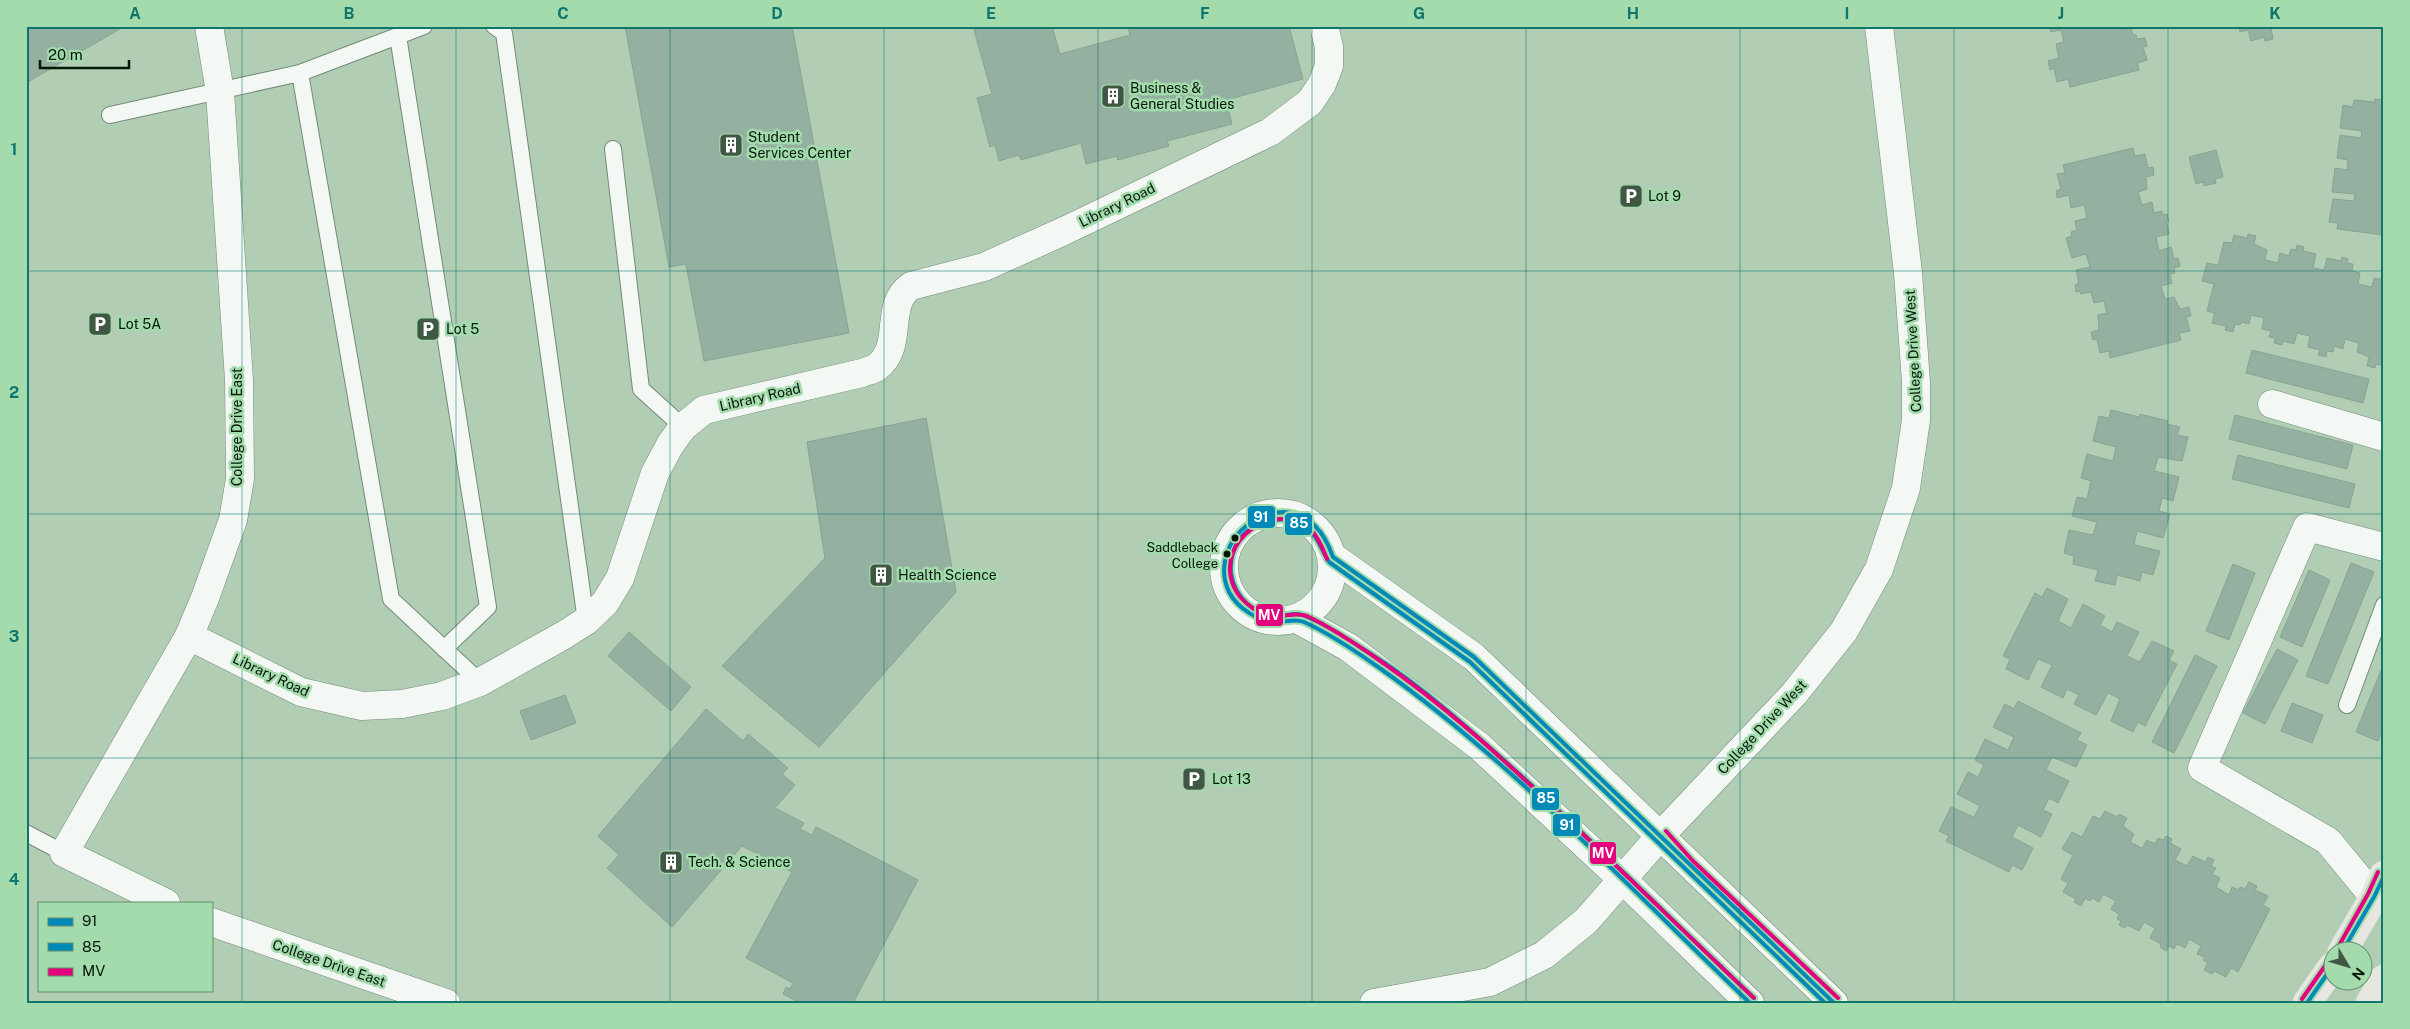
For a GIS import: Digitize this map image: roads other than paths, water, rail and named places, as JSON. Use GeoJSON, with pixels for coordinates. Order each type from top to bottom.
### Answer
{"type":"FeatureCollection","features":[{"type":"Feature","properties":{"kind":"main road"},"geometry":{"type":"LineString","coordinates":[[2348,942],[2379,886]]}},
{"type":"Feature","properties":{"kind":"main road"},"geometry":{"type":"LineString","coordinates":[[2370,1003],[2384,979]]}},
{"type":"Feature","properties":{"kind":"main road"},"geometry":{"type":"LineString","coordinates":[[2307,1003],[2322,981]]}},
{"type":"Feature","properties":{"kind":"street","name":"College Drive East"},"geometry":{"type":"LineString","coordinates":[[64,853],[189,636],[233,520],[240,479],[239,380],[220,92],[209,26]]}},
{"type":"Feature","properties":{"kind":"street","name":"Library Road"},"geometry":{"type":"LineString","coordinates":[[189,636],[300,692],[362,706],[402,704],[442,696],[480,682],[586,620],[605,603],[620,578],[655,473],[670,445],[683,427],[704,410],[862,373],[877,367],[887,355],[893,341],[897,304],[902,292],[911,286],[984,267],[1064,231],[1270,132],[1310,102],[1322,84],[1329,66],[1329,47],[1324,26]]}},
{"type":"Feature","properties":{"kind":"street","name":"College Drive West"},"geometry":{"type":"LineString","coordinates":[[1622,879],[1794,694],[1844,631],[1879,569],[1906,488],[1916,420],[1916,382],[1908,273],[1879,26]]}},
{"type":"Feature","properties":{"kind":"street"},"geometry":{"type":"LineString","coordinates":[[2272,404],[2384,437]]}},
{"type":"Feature","properties":{"kind":"street"},"geometry":{"type":"LineString","coordinates":[[1280,512],[1297,515],[1314,524],[1326,539],[1333,557],[1333,572],[1329,588],[1321,601],[1310,612],[1297,619],[1279,622],[1260,619],[1245,611],[1234,598],[1226,583],[1224,566],[1227,549],[1235,534],[1247,522],[1263,514],[1280,512]]}},
{"type":"Feature","properties":{"kind":"street"},"geometry":{"type":"LineString","coordinates":[[2379,886],[2328,841],[2202,768],[2307,527],[2384,547]]}},
{"type":"Feature","properties":{"kind":"street"},"geometry":{"type":"LineString","coordinates":[[1333,557],[1474,657],[1834,1003]]}},
{"type":"Feature","properties":{"kind":"street"},"geometry":{"type":"LineString","coordinates":[[1297,619],[1348,647],[1479,746],[1622,879],[1750,1003]]}},
{"type":"Feature","properties":{"kind":"street"},"geometry":{"type":"LineString","coordinates":[[64,853],[164,902]]}},
{"type":"Feature","properties":{"kind":"street"},"geometry":{"type":"LineString","coordinates":[[1374,1003],[1490,982],[1536,959],[1586,921],[1622,879]]}},
{"type":"Feature","properties":{"kind":"street","name":"College Drive East"},"geometry":{"type":"LineString","coordinates":[[212,922],[446,1003]]}},
{"type":"Feature","properties":{"kind":"lane"},"geometry":{"type":"LineString","coordinates":[[110,115],[300,73],[424,26]]}},
{"type":"Feature","properties":{"kind":"lane"},"geometry":{"type":"LineString","coordinates":[[494,26],[504,33],[586,620]]}},
{"type":"Feature","properties":{"kind":"lane"},"geometry":{"type":"LineString","coordinates":[[398,36],[488,607],[444,649]]}},
{"type":"Feature","properties":{"kind":"lane"},"geometry":{"type":"LineString","coordinates":[[300,73],[391,600],[480,682]]}},
{"type":"Feature","properties":{"kind":"lane"},"geometry":{"type":"LineString","coordinates":[[613,149],[641,389],[683,427]]}},
{"type":"Feature","properties":{"kind":"lane"},"geometry":{"type":"LineString","coordinates":[[2347,705],[2384,605]]}},
{"type":"Feature","properties":{"kind":"lane"},"geometry":{"type":"LineString","coordinates":[[26,833],[64,853]]}},
{"type":"Feature","properties":{"kind":"place","name":"Business & General Studies"},"geometry":{"type":"Point","coordinates":[1113,96]}},
{"type":"Feature","properties":{"kind":"place","name":"Student Services Center"},"geometry":{"type":"Point","coordinates":[731,145]}},
{"type":"Feature","properties":{"kind":"place","name":"Lot 9"},"geometry":{"type":"Point","coordinates":[1631,196]}},
{"type":"Feature","properties":{"kind":"place","name":"Lot 5A"},"geometry":{"type":"Point","coordinates":[100,324]}},
{"type":"Feature","properties":{"kind":"place","name":"Lot 5"},"geometry":{"type":"Point","coordinates":[428,329]}},
{"type":"Feature","properties":{"kind":"place","name":"Saddleback College"},"geometry":{"type":"Point","coordinates":[1227,554]}},
{"type":"Feature","properties":{"kind":"place","name":"Health Science"},"geometry":{"type":"Point","coordinates":[881,575]}},
{"type":"Feature","properties":{"kind":"place","name":"Lot 13"},"geometry":{"type":"Point","coordinates":[1194,779]}},
{"type":"Feature","properties":{"kind":"place","name":"Tech. & Science"},"geometry":{"type":"Point","coordinates":[671,862]}}]}
